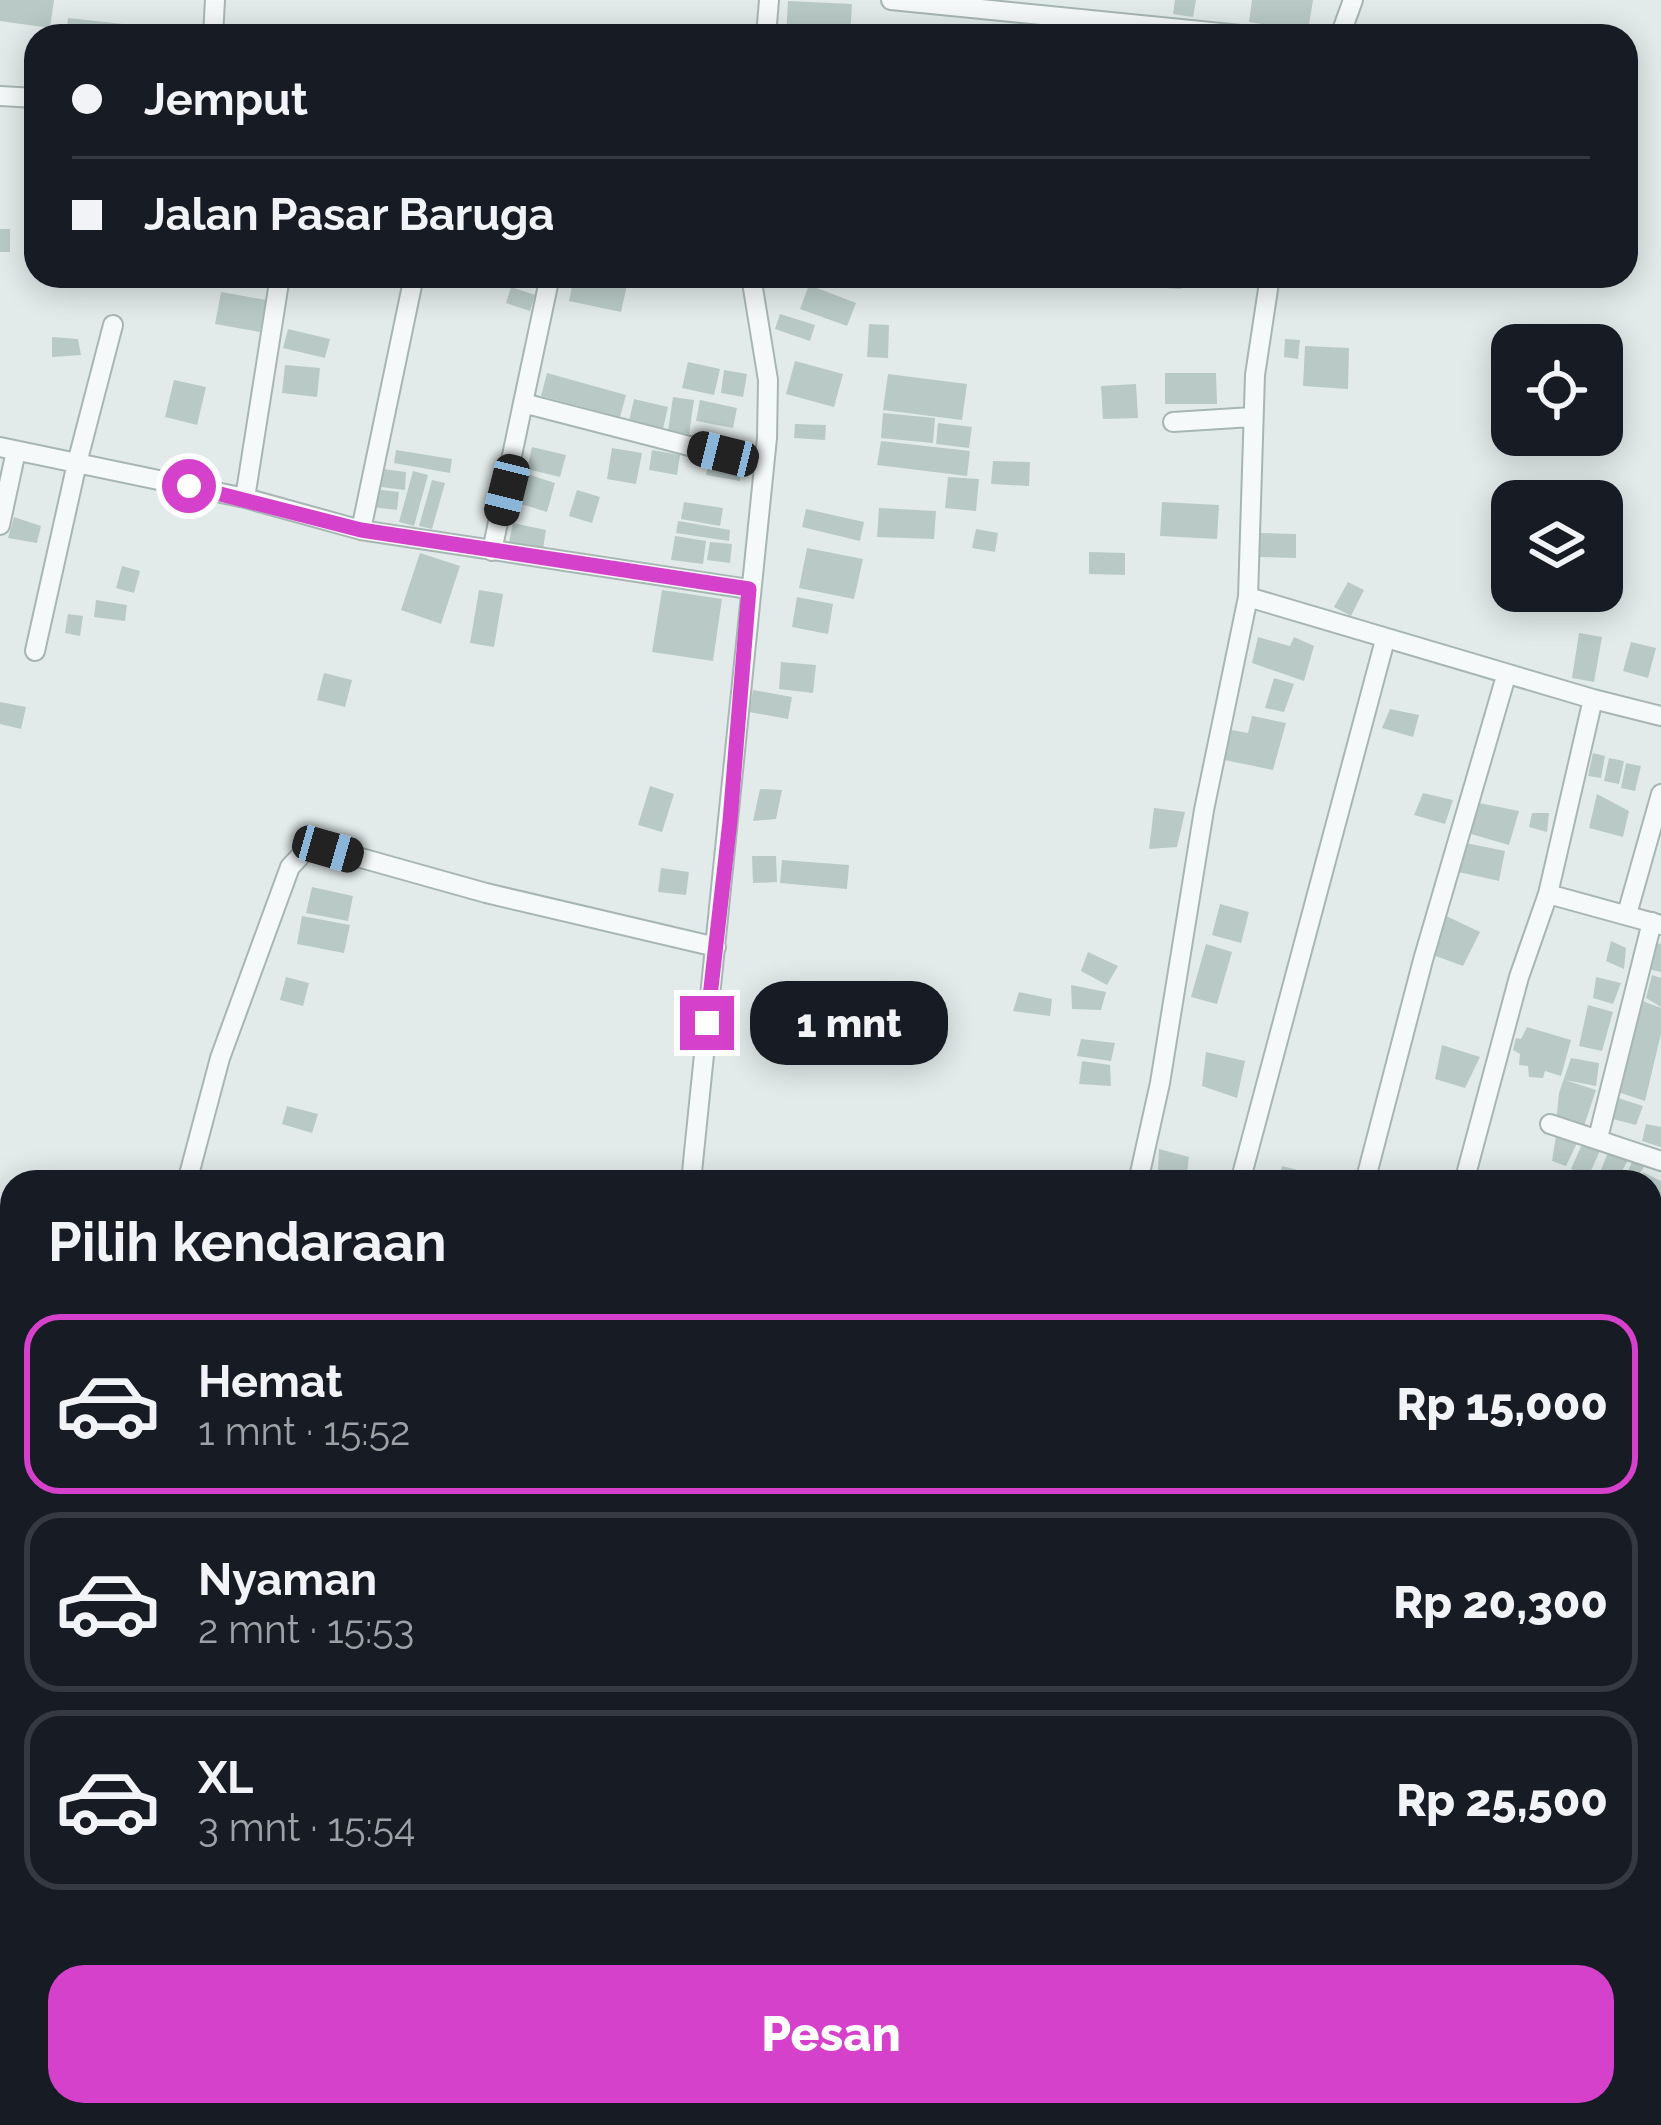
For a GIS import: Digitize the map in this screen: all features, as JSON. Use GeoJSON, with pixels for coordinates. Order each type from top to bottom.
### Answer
{"type":"FeatureCollection","features":[{"type":"Feature","properties":{"kind":"street"},"geometry":{"type":"LineString","coordinates":[[891,0],[1131,24]]}},
{"type":"Feature","properties":{"kind":"street"},"geometry":{"type":"LineString","coordinates":[[245,498],[278,288]]}},
{"type":"Feature","properties":{"kind":"street"},"geometry":{"type":"LineString","coordinates":[[361,530],[411,288]]}},
{"type":"Feature","properties":{"kind":"street"},"geometry":{"type":"LineString","coordinates":[[492,551],[547,288]]}},
{"type":"Feature","properties":{"kind":"street"},"geometry":{"type":"LineString","coordinates":[[693,1170],[763,465],[768,380],[754,288]]}},
{"type":"Feature","properties":{"kind":"street"},"geometry":{"type":"LineString","coordinates":[[1141,1170],[1160,1083],[1204,810],[1248,597],[1252,417],[1268,288]]}},
{"type":"Feature","properties":{"kind":"street"},"geometry":{"type":"LineString","coordinates":[[35,651],[113,325]]}},
{"type":"Feature","properties":{"kind":"street"},"geometry":{"type":"LineString","coordinates":[[523,403],[763,465]]}},
{"type":"Feature","properties":{"kind":"street"},"geometry":{"type":"LineString","coordinates":[[1174,422],[1252,417]]}},
{"type":"Feature","properties":{"kind":"street"},"geometry":{"type":"LineString","coordinates":[[0,525],[8,449],[245,498],[361,530],[749,589]]}},
{"type":"Feature","properties":{"kind":"street"},"geometry":{"type":"LineString","coordinates":[[1248,597],[1506,676],[1661,716]]}},
{"type":"Feature","properties":{"kind":"street"},"geometry":{"type":"LineString","coordinates":[[1243,1170],[1384,640]]}},
{"type":"Feature","properties":{"kind":"street"},"geometry":{"type":"LineString","coordinates":[[1368,1170],[1423,960],[1506,676]]}},
{"type":"Feature","properties":{"kind":"street"},"geometry":{"type":"LineString","coordinates":[[1467,1170],[1519,976],[1548,893],[1593,699]]}},
{"type":"Feature","properties":{"kind":"street"},"geometry":{"type":"LineString","coordinates":[[1627,914],[1661,794]]}},
{"type":"Feature","properties":{"kind":"street"},"geometry":{"type":"LineString","coordinates":[[190,1170],[220,1058],[290,867],[305,851],[328,849],[716,947]]}},
{"type":"Feature","properties":{"kind":"street"},"geometry":{"type":"LineString","coordinates":[[1548,893],[1657,923],[1598,1138]]}},
{"type":"Feature","properties":{"kind":"street"},"geometry":{"type":"LineString","coordinates":[[1550,1124],[1661,1161]]}},
{"type":"Feature","properties":{"kind":"building"},"geometry":{"type":"Polygon","coordinates":[[[0,0],[54,0],[51,24],[0,21],[0,0]]]}},
{"type":"Feature","properties":{"kind":"building"},"geometry":{"type":"Polygon","coordinates":[[[1175,0],[1196,0],[1193,17],[1173,14],[1175,0]]]}},
{"type":"Feature","properties":{"kind":"building"},"geometry":{"type":"Polygon","coordinates":[[[1252,0],[1313,0],[1309,24],[1249,22],[1252,0]]]}},
{"type":"Feature","properties":{"kind":"building"},"geometry":{"type":"Polygon","coordinates":[[[788,1],[852,4],[851,24],[787,24],[788,1]]]}},
{"type":"Feature","properties":{"kind":"building"},"geometry":{"type":"Polygon","coordinates":[[[68,18],[124,24],[67,24],[68,18]]]}},
{"type":"Feature","properties":{"kind":"building"},"geometry":{"type":"Polygon","coordinates":[[[0,229],[10,229],[10,252],[0,252],[0,229]]]}},
{"type":"Feature","properties":{"kind":"building"},"geometry":{"type":"Polygon","coordinates":[[[511,288],[535,295],[530,311],[506,303],[511,288]]]}},
{"type":"Feature","properties":{"kind":"building"},"geometry":{"type":"Polygon","coordinates":[[[572,288],[626,288],[621,312],[569,301],[572,288]]]}},
{"type":"Feature","properties":{"kind":"building"},"geometry":{"type":"Polygon","coordinates":[[[808,288],[856,303],[847,326],[800,309],[808,288]]]}},
{"type":"Feature","properties":{"kind":"building"},"geometry":{"type":"Polygon","coordinates":[[[221,292],[266,300],[260,332],[215,324],[221,292]]]}},
{"type":"Feature","properties":{"kind":"building"},"geometry":{"type":"Polygon","coordinates":[[[780,314],[815,325],[810,341],[775,329],[780,314]]]}},
{"type":"Feature","properties":{"kind":"building"},"geometry":{"type":"Polygon","coordinates":[[[869,324],[889,325],[888,358],[867,357],[869,324]]]}},
{"type":"Feature","properties":{"kind":"building"},"geometry":{"type":"Polygon","coordinates":[[[288,329],[330,339],[325,358],[283,348],[288,329]]]}},
{"type":"Feature","properties":{"kind":"building"},"geometry":{"type":"Polygon","coordinates":[[[52,337],[78,339],[81,355],[52,357],[52,337]]]}},
{"type":"Feature","properties":{"kind":"building"},"geometry":{"type":"Polygon","coordinates":[[[1285,339],[1300,340],[1298,359],[1284,357],[1285,339]]]}},
{"type":"Feature","properties":{"kind":"building"},"geometry":{"type":"Polygon","coordinates":[[[1305,346],[1349,348],[1348,389],[1303,386],[1305,346]]]}},
{"type":"Feature","properties":{"kind":"building"},"geometry":{"type":"Polygon","coordinates":[[[795,361],[843,374],[834,407],[786,394],[795,361]]]}},
{"type":"Feature","properties":{"kind":"building"},"geometry":{"type":"Polygon","coordinates":[[[688,362],[720,369],[714,395],[682,388],[688,362]]]}},
{"type":"Feature","properties":{"kind":"building"},"geometry":{"type":"Polygon","coordinates":[[[285,365],[320,368],[317,397],[282,393],[285,365]]]}},
{"type":"Feature","properties":{"kind":"building"},"geometry":{"type":"Polygon","coordinates":[[[724,370],[747,374],[743,397],[721,393],[724,370]]]}},
{"type":"Feature","properties":{"kind":"building"},"geometry":{"type":"Polygon","coordinates":[[[547,373],[626,395],[620,417],[541,396],[547,373]]]}},
{"type":"Feature","properties":{"kind":"building"},"geometry":{"type":"Polygon","coordinates":[[[1165,373],[1216,373],[1217,404],[1165,404],[1165,373]]]}},
{"type":"Feature","properties":{"kind":"building"},"geometry":{"type":"Polygon","coordinates":[[[888,374],[967,384],[962,420],[883,410],[888,374]]]}},
{"type":"Feature","properties":{"kind":"building"},"geometry":{"type":"Polygon","coordinates":[[[174,380],[206,387],[197,425],[165,417],[174,380]]]}},
{"type":"Feature","properties":{"kind":"building"},"geometry":{"type":"Polygon","coordinates":[[[1136,384],[1138,418],[1103,419],[1101,386],[1136,384]]]}},
{"type":"Feature","properties":{"kind":"building"},"geometry":{"type":"Polygon","coordinates":[[[673,397],[694,400],[689,434],[668,431],[673,397]]]}},
{"type":"Feature","properties":{"kind":"building"},"geometry":{"type":"Polygon","coordinates":[[[634,399],[668,407],[663,429],[629,421],[634,399]]]}},
{"type":"Feature","properties":{"kind":"building"},"geometry":{"type":"Polygon","coordinates":[[[700,400],[737,408],[733,428],[696,421],[700,400]]]}},
{"type":"Feature","properties":{"kind":"building"},"geometry":{"type":"Polygon","coordinates":[[[883,413],[935,418],[933,443],[881,438],[883,413]]]}},
{"type":"Feature","properties":{"kind":"building"},"geometry":{"type":"Polygon","coordinates":[[[938,423],[972,427],[969,448],[936,444],[938,423]]]}},
{"type":"Feature","properties":{"kind":"building"},"geometry":{"type":"Polygon","coordinates":[[[795,424],[826,425],[825,440],[794,438],[795,424]]]}},
{"type":"Feature","properties":{"kind":"building"},"geometry":{"type":"Polygon","coordinates":[[[881,441],[970,451],[967,476],[877,465],[881,441]]]}},
{"type":"Feature","properties":{"kind":"building"},"geometry":{"type":"Polygon","coordinates":[[[532,447],[566,455],[560,477],[527,469],[532,447]]]}},
{"type":"Feature","properties":{"kind":"building"},"geometry":{"type":"Polygon","coordinates":[[[612,448],[642,453],[636,484],[607,479],[612,448]]]}},
{"type":"Feature","properties":{"kind":"building"},"geometry":{"type":"Polygon","coordinates":[[[396,450],[452,459],[450,473],[394,463],[396,450]]]}},
{"type":"Feature","properties":{"kind":"building"},"geometry":{"type":"Polygon","coordinates":[[[652,450],[680,455],[677,475],[649,470],[652,450]]]}},
{"type":"Feature","properties":{"kind":"building"},"geometry":{"type":"Polygon","coordinates":[[[993,461],[1030,462],[1029,486],[991,484],[993,461]]]}},
{"type":"Feature","properties":{"kind":"building"},"geometry":{"type":"Polygon","coordinates":[[[709,462],[742,468],[740,481],[706,475],[709,462]]]}},
{"type":"Feature","properties":{"kind":"building"},"geometry":{"type":"Polygon","coordinates":[[[383,469],[406,472],[405,490],[381,487],[383,469]]]}},
{"type":"Feature","properties":{"kind":"building"},"geometry":{"type":"Polygon","coordinates":[[[413,471],[428,475],[414,526],[399,522],[413,471]]]}},
{"type":"Feature","properties":{"kind":"building"},"geometry":{"type":"Polygon","coordinates":[[[527,474],[555,483],[547,512],[518,503],[527,474]]]}},
{"type":"Feature","properties":{"kind":"building"},"geometry":{"type":"Polygon","coordinates":[[[948,477],[979,479],[976,511],[945,508],[948,477]]]}},
{"type":"Feature","properties":{"kind":"building"},"geometry":{"type":"Polygon","coordinates":[[[432,480],[445,483],[432,529],[419,526],[432,480]]]}},
{"type":"Feature","properties":{"kind":"building"},"geometry":{"type":"Polygon","coordinates":[[[374,489],[399,492],[397,510],[372,507],[374,489]]]}},
{"type":"Feature","properties":{"kind":"building"},"geometry":{"type":"Polygon","coordinates":[[[577,490],[600,497],[592,523],[569,516],[577,490]]]}},
{"type":"Feature","properties":{"kind":"building"},"geometry":{"type":"Polygon","coordinates":[[[684,502],[723,508],[720,526],[681,519],[684,502]]]}},
{"type":"Feature","properties":{"kind":"building"},"geometry":{"type":"Polygon","coordinates":[[[1162,502],[1219,505],[1217,539],[1160,536],[1162,502]]]}},
{"type":"Feature","properties":{"kind":"building"},"geometry":{"type":"Polygon","coordinates":[[[879,508],[936,511],[934,539],[877,537],[879,508]]]}},
{"type":"Feature","properties":{"kind":"building"},"geometry":{"type":"Polygon","coordinates":[[[806,509],[864,522],[860,541],[802,527],[806,509]]]}},
{"type":"Feature","properties":{"kind":"building"},"geometry":{"type":"Polygon","coordinates":[[[14,517],[41,526],[37,543],[8,538],[14,517]]]}},
{"type":"Feature","properties":{"kind":"building"},"geometry":{"type":"Polygon","coordinates":[[[678,521],[730,530],[729,541],[676,533],[678,521]]]}},
{"type":"Feature","properties":{"kind":"building"},"geometry":{"type":"Polygon","coordinates":[[[513,523],[546,530],[543,549],[509,542],[513,523]]]}},
{"type":"Feature","properties":{"kind":"building"},"geometry":{"type":"Polygon","coordinates":[[[976,529],[998,533],[995,552],[972,548],[976,529]]]}},
{"type":"Feature","properties":{"kind":"building"},"geometry":{"type":"Polygon","coordinates":[[[1259,533],[1296,534],[1296,558],[1259,557],[1259,533]]]}},
{"type":"Feature","properties":{"kind":"building"},"geometry":{"type":"Polygon","coordinates":[[[675,536],[706,541],[703,564],[671,560],[675,536]]]}},
{"type":"Feature","properties":{"kind":"building"},"geometry":{"type":"Polygon","coordinates":[[[710,542],[732,544],[730,563],[707,560],[710,542]]]}},
{"type":"Feature","properties":{"kind":"building"},"geometry":{"type":"Polygon","coordinates":[[[807,548],[863,559],[854,599],[799,588],[807,548]]]}},
{"type":"Feature","properties":{"kind":"building"},"geometry":{"type":"Polygon","coordinates":[[[1089,552],[1125,553],[1125,575],[1089,574],[1089,552]]]}},
{"type":"Feature","properties":{"kind":"building"},"geometry":{"type":"Polygon","coordinates":[[[420,553],[460,566],[441,624],[401,610],[420,553]]]}},
{"type":"Feature","properties":{"kind":"building"},"geometry":{"type":"Polygon","coordinates":[[[122,566],[140,571],[134,593],[116,588],[122,566]]]}},
{"type":"Feature","properties":{"kind":"building"},"geometry":{"type":"Polygon","coordinates":[[[1348,582],[1364,590],[1351,616],[1334,607],[1348,582]]]}},
{"type":"Feature","properties":{"kind":"building"},"geometry":{"type":"Polygon","coordinates":[[[479,590],[503,594],[494,647],[470,643],[479,590]]]}},
{"type":"Feature","properties":{"kind":"building"},"geometry":{"type":"Polygon","coordinates":[[[662,590],[722,599],[713,661],[652,652],[662,590]]]}},
{"type":"Feature","properties":{"kind":"building"},"geometry":{"type":"Polygon","coordinates":[[[797,597],[833,604],[828,634],[792,627],[797,597]]]}},
{"type":"Feature","properties":{"kind":"building"},"geometry":{"type":"Polygon","coordinates":[[[96,600],[127,605],[125,621],[94,617],[96,600]]]}},
{"type":"Feature","properties":{"kind":"building"},"geometry":{"type":"Polygon","coordinates":[[[68,614],[83,616],[80,636],[65,633],[68,614]]]}},
{"type":"Feature","properties":{"kind":"building"},"geometry":{"type":"Polygon","coordinates":[[[1579,633],[1602,637],[1594,682],[1572,678],[1579,633]]]}},
{"type":"Feature","properties":{"kind":"building"},"geometry":{"type":"Polygon","coordinates":[[[1258,637],[1290,646],[1294,637],[1314,646],[1304,681],[1252,663],[1258,637]]]}},
{"type":"Feature","properties":{"kind":"building"},"geometry":{"type":"Polygon","coordinates":[[[1631,642],[1656,648],[1648,678],[1623,671],[1631,642]]]}},
{"type":"Feature","properties":{"kind":"building"},"geometry":{"type":"Polygon","coordinates":[[[781,662],[816,665],[813,693],[779,689],[781,662]]]}},
{"type":"Feature","properties":{"kind":"building"},"geometry":{"type":"Polygon","coordinates":[[[324,673],[352,680],[345,707],[317,700],[324,673]]]}},
{"type":"Feature","properties":{"kind":"building"},"geometry":{"type":"Polygon","coordinates":[[[1274,678],[1294,684],[1284,712],[1265,708],[1274,678]]]}},
{"type":"Feature","properties":{"kind":"building"},"geometry":{"type":"Polygon","coordinates":[[[753,690],[792,697],[788,719],[749,712],[753,690]]]}},
{"type":"Feature","properties":{"kind":"building"},"geometry":{"type":"Polygon","coordinates":[[[0,702],[26,707],[21,729],[0,724],[0,702]]]}},
{"type":"Feature","properties":{"kind":"building"},"geometry":{"type":"Polygon","coordinates":[[[1390,709],[1419,715],[1413,737],[1382,728],[1390,709]]]}},
{"type":"Feature","properties":{"kind":"building"},"geometry":{"type":"Polygon","coordinates":[[[1252,716],[1286,723],[1273,770],[1220,759],[1226,729],[1248,733],[1252,716]]]}},
{"type":"Feature","properties":{"kind":"building"},"geometry":{"type":"Polygon","coordinates":[[[1593,753],[1605,756],[1601,778],[1588,776],[1593,753]]]}},
{"type":"Feature","properties":{"kind":"building"},"geometry":{"type":"Polygon","coordinates":[[[1609,758],[1624,761],[1619,784],[1604,781],[1609,758]]]}},
{"type":"Feature","properties":{"kind":"building"},"geometry":{"type":"Polygon","coordinates":[[[1626,763],[1641,766],[1635,791],[1621,788],[1626,763]]]}},
{"type":"Feature","properties":{"kind":"building"},"geometry":{"type":"Polygon","coordinates":[[[650,786],[674,794],[662,832],[638,825],[650,786]]]}},
{"type":"Feature","properties":{"kind":"building"},"geometry":{"type":"Polygon","coordinates":[[[760,789],[782,790],[776,819],[753,821],[760,789]]]}},
{"type":"Feature","properties":{"kind":"building"},"geometry":{"type":"Polygon","coordinates":[[[1423,793],[1453,800],[1445,824],[1414,815],[1423,793]]]}},
{"type":"Feature","properties":{"kind":"building"},"geometry":{"type":"Polygon","coordinates":[[[1597,794],[1629,811],[1623,837],[1589,828],[1597,794]]]}},
{"type":"Feature","properties":{"kind":"building"},"geometry":{"type":"Polygon","coordinates":[[[1474,802],[1519,811],[1509,845],[1464,832],[1474,802]]]}},
{"type":"Feature","properties":{"kind":"building"},"geometry":{"type":"Polygon","coordinates":[[[1154,808],[1185,812],[1177,847],[1149,849],[1154,808]]]}},
{"type":"Feature","properties":{"kind":"building"},"geometry":{"type":"Polygon","coordinates":[[[1532,813],[1549,813],[1547,832],[1529,827],[1532,813]]]}},
{"type":"Feature","properties":{"kind":"building"},"geometry":{"type":"Polygon","coordinates":[[[1461,842],[1505,851],[1499,881],[1454,871],[1461,842]]]}},
{"type":"Feature","properties":{"kind":"building"},"geometry":{"type":"Polygon","coordinates":[[[752,856],[776,856],[777,882],[753,883],[752,856]]]}},
{"type":"Feature","properties":{"kind":"building"},"geometry":{"type":"Polygon","coordinates":[[[782,860],[849,865],[847,889],[780,883],[782,860]]]}},
{"type":"Feature","properties":{"kind":"building"},"geometry":{"type":"Polygon","coordinates":[[[661,868],[689,872],[686,895],[658,892],[661,868]]]}},
{"type":"Feature","properties":{"kind":"building"},"geometry":{"type":"Polygon","coordinates":[[[312,887],[353,896],[348,921],[306,913],[312,887]]]}},
{"type":"Feature","properties":{"kind":"building"},"geometry":{"type":"Polygon","coordinates":[[[1220,904],[1249,912],[1241,943],[1212,935],[1220,904]]]}},
{"type":"Feature","properties":{"kind":"building"},"geometry":{"type":"Polygon","coordinates":[[[1442,914],[1480,932],[1463,966],[1430,954],[1442,914]]]}},
{"type":"Feature","properties":{"kind":"building"},"geometry":{"type":"Polygon","coordinates":[[[302,916],[350,925],[344,953],[297,944],[302,916]]]}},
{"type":"Feature","properties":{"kind":"building"},"geometry":{"type":"Polygon","coordinates":[[[1611,941],[1626,948],[1624,969],[1606,961],[1611,941]]]}},
{"type":"Feature","properties":{"kind":"building"},"geometry":{"type":"Polygon","coordinates":[[[1652,942],[1661,944],[1661,972],[1648,969],[1652,942]]]}},
{"type":"Feature","properties":{"kind":"building"},"geometry":{"type":"Polygon","coordinates":[[[1206,944],[1232,952],[1217,1004],[1191,997],[1206,944]]]}},
{"type":"Feature","properties":{"kind":"building"},"geometry":{"type":"Polygon","coordinates":[[[1088,952],[1118,966],[1107,985],[1081,971],[1088,952]]]}},
{"type":"Feature","properties":{"kind":"building"},"geometry":{"type":"Polygon","coordinates":[[[1652,975],[1661,978],[1661,1007],[1646,998],[1652,975]]]}},
{"type":"Feature","properties":{"kind":"building"},"geometry":{"type":"Polygon","coordinates":[[[286,977],[309,983],[303,1006],[280,1000],[286,977]]]}},
{"type":"Feature","properties":{"kind":"building"},"geometry":{"type":"Polygon","coordinates":[[[1596,977],[1621,983],[1613,1004],[1593,998],[1596,977]]]}},
{"type":"Feature","properties":{"kind":"building"},"geometry":{"type":"Polygon","coordinates":[[[1071,985],[1106,992],[1101,1010],[1072,1009],[1071,985]]]}},
{"type":"Feature","properties":{"kind":"building"},"geometry":{"type":"Polygon","coordinates":[[[1019,992],[1052,999],[1050,1016],[1013,1011],[1019,992]]]}},
{"type":"Feature","properties":{"kind":"building"},"geometry":{"type":"Polygon","coordinates":[[[1640,1000],[1661,1008],[1661,1034],[1645,1101],[1615,1091],[1640,1000]]]}},
{"type":"Feature","properties":{"kind":"building"},"geometry":{"type":"Polygon","coordinates":[[[1588,1005],[1613,1012],[1602,1051],[1579,1046],[1588,1005]]]}},
{"type":"Feature","properties":{"kind":"building"},"geometry":{"type":"Polygon","coordinates":[[[1527,1027],[1571,1040],[1561,1076],[1545,1071],[1543,1078],[1529,1077],[1528,1066],[1519,1065],[1520,1054],[1513,1050],[1516,1038],[1521,1039],[1527,1027]]]}},
{"type":"Feature","properties":{"kind":"building"},"geometry":{"type":"Polygon","coordinates":[[[1081,1039],[1115,1043],[1111,1061],[1077,1056],[1081,1039]]]}},
{"type":"Feature","properties":{"kind":"building"},"geometry":{"type":"Polygon","coordinates":[[[1442,1045],[1480,1057],[1465,1088],[1435,1079],[1442,1045]]]}},
{"type":"Feature","properties":{"kind":"building"},"geometry":{"type":"Polygon","coordinates":[[[1206,1052],[1245,1061],[1237,1098],[1202,1086],[1206,1052]]]}},
{"type":"Feature","properties":{"kind":"building"},"geometry":{"type":"Polygon","coordinates":[[[1571,1058],[1599,1063],[1596,1086],[1565,1080],[1596,1090],[1583,1129],[1556,1123],[1559,1093],[1571,1058]]]}},
{"type":"Feature","properties":{"kind":"building"},"geometry":{"type":"Polygon","coordinates":[[[1082,1061],[1110,1065],[1111,1086],[1079,1084],[1082,1061]]]}},
{"type":"Feature","properties":{"kind":"building"},"geometry":{"type":"Polygon","coordinates":[[[1612,1096],[1643,1106],[1636,1125],[1605,1117],[1612,1096]]]}},
{"type":"Feature","properties":{"kind":"building"},"geometry":{"type":"Polygon","coordinates":[[[287,1106],[318,1114],[312,1133],[282,1124],[287,1106]]]}},
{"type":"Feature","properties":{"kind":"building"},"geometry":{"type":"Polygon","coordinates":[[[1646,1124],[1661,1127],[1661,1147],[1642,1141],[1646,1124]]]}},
{"type":"Feature","properties":{"kind":"building"},"geometry":{"type":"Polygon","coordinates":[[[1556,1136],[1579,1139],[1566,1166],[1552,1161],[1556,1136]]]}},
{"type":"Feature","properties":{"kind":"building"},"geometry":{"type":"Polygon","coordinates":[[[1583,1142],[1602,1146],[1591,1170],[1571,1169],[1583,1142]]]}},
{"type":"Feature","properties":{"kind":"building"},"geometry":{"type":"Polygon","coordinates":[[[1159,1149],[1189,1157],[1187,1170],[1158,1170],[1159,1149]]]}},
{"type":"Feature","properties":{"kind":"building"},"geometry":{"type":"Polygon","coordinates":[[[1609,1150],[1629,1158],[1622,1170],[1601,1170],[1609,1150]]]}},
{"type":"Feature","properties":{"kind":"building"},"geometry":{"type":"Polygon","coordinates":[[[1633,1160],[1645,1165],[1642,1170],[1628,1170],[1633,1160]]]}},
{"type":"Feature","properties":{"kind":"route"},"geometry":{"type":"LineString","coordinates":[[189,486],[434,544],[749,589],[707,1023]]}}]}
